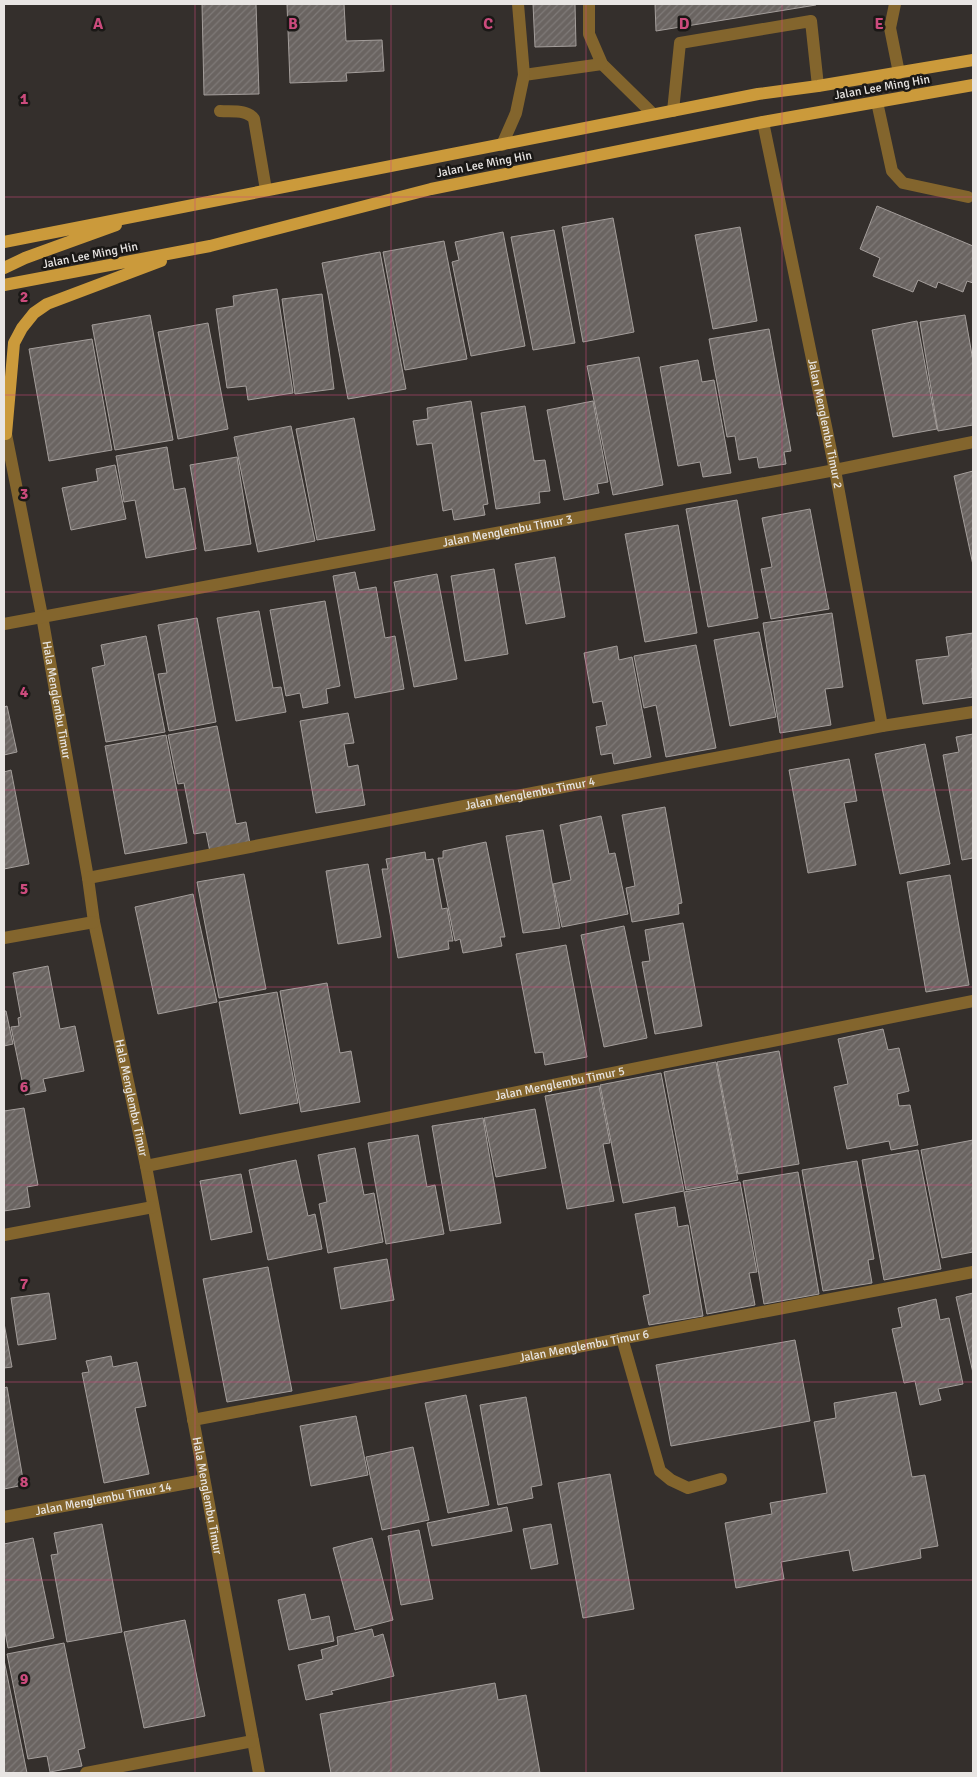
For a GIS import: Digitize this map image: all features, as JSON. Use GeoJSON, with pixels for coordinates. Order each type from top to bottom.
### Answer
{"type":"FeatureCollection","features":[{"type":"Feature","properties":{"kind":"main road","name":"Jalan Lee Ming Hin"},"geometry":{"type":"LineString","coordinates":[[4,242],[758,94],[973,60]]}},
{"type":"Feature","properties":{"kind":"main road","name":"Jalan Lee Ming Hin"},"geometry":{"type":"LineString","coordinates":[[4,285],[194,249],[431,189],[763,122],[973,85]]}},
{"type":"Feature","properties":{"kind":"main road"},"geometry":{"type":"LineString","coordinates":[[4,268],[25,258],[95,234],[136,216]]}},
{"type":"Feature","properties":{"kind":"main road"},"geometry":{"type":"LineString","coordinates":[[4,429],[14,343],[34,312],[47,304],[194,249]]}},
{"type":"Feature","properties":{"kind":"street"},"geometry":{"type":"LineString","coordinates":[[502,144],[516,113],[524,75],[518,4]]}},
{"type":"Feature","properties":{"kind":"street"},"geometry":{"type":"LineString","coordinates":[[589,4],[589,34],[602,64],[653,114]]}},
{"type":"Feature","properties":{"kind":"street"},"geometry":{"type":"LineString","coordinates":[[895,4],[890,28],[899,73]]}},
{"type":"Feature","properties":{"kind":"street"},"geometry":{"type":"LineString","coordinates":[[673,111],[680,43],[811,21],[818,86]]}},
{"type":"Feature","properties":{"kind":"street"},"geometry":{"type":"LineString","coordinates":[[524,75],[602,64]]}},
{"type":"Feature","properties":{"kind":"street"},"geometry":{"type":"LineString","coordinates":[[877,102],[892,171],[903,182],[968,197]]}},
{"type":"Feature","properties":{"kind":"street"},"geometry":{"type":"LineString","coordinates":[[220,111],[244,112],[250,114],[254,120],[266,190]]}},
{"type":"Feature","properties":{"kind":"street","name":"Jalan Menglembu Timur 2"},"geometry":{"type":"LineString","coordinates":[[763,122],[835,470],[882,726]]}},
{"type":"Feature","properties":{"kind":"street","name":"Hala Menglembu Timur"},"geometry":{"type":"LineString","coordinates":[[4,429],[42,616],[94,922],[154,1207],[259,1773]]}},
{"type":"Feature","properties":{"kind":"street","name":"Jalan Menglembu Timur 3"},"geometry":{"type":"LineString","coordinates":[[4,624],[835,470],[973,442]]}},
{"type":"Feature","properties":{"kind":"street","name":"Jalan Menglembu Timur 4"},"geometry":{"type":"LineString","coordinates":[[88,878],[882,726],[973,712]]}},
{"type":"Feature","properties":{"kind":"street"},"geometry":{"type":"LineString","coordinates":[[4,938],[94,922]]}},
{"type":"Feature","properties":{"kind":"street","name":"Jalan Menglembu Timur 5"},"geometry":{"type":"LineString","coordinates":[[146,1166],[973,1001]]}},
{"type":"Feature","properties":{"kind":"street"},"geometry":{"type":"LineString","coordinates":[[4,1235],[154,1207]]}},
{"type":"Feature","properties":{"kind":"street","name":"Jalan Menglembu Timur 6"},"geometry":{"type":"LineString","coordinates":[[193,1420],[973,1272]]}},
{"type":"Feature","properties":{"kind":"street"},"geometry":{"type":"LineString","coordinates":[[622,1338],[660,1471],[671,1480],[688,1488],[721,1479]]}},
{"type":"Feature","properties":{"kind":"street","name":"Jalan Menglembu Timur 14"},"geometry":{"type":"LineString","coordinates":[[4,1517],[204,1480]]}},
{"type":"Feature","properties":{"kind":"street"},"geometry":{"type":"LineString","coordinates":[[86,1773],[253,1741]]}},
{"type":"Feature","properties":{"kind":"building"},"geometry":{"type":"Polygon","coordinates":[[[202,4],[256,4],[259,94],[204,95],[202,4]]]}},
{"type":"Feature","properties":{"kind":"building"},"geometry":{"type":"Polygon","coordinates":[[[287,4],[344,4],[346,41],[382,40],[384,71],[346,73],[347,81],[290,83],[287,4]]]}},
{"type":"Feature","properties":{"kind":"building"},"geometry":{"type":"Polygon","coordinates":[[[533,4],[575,4],[576,46],[535,47],[533,4]]]}},
{"type":"Feature","properties":{"kind":"building"},"geometry":{"type":"Polygon","coordinates":[[[655,4],[816,4],[816,5],[656,31],[655,4]]]}},
{"type":"Feature","properties":{"kind":"building"},"geometry":{"type":"Polygon","coordinates":[[[877,206],[973,246],[973,283],[967,281],[963,292],[938,282],[936,288],[918,280],[913,292],[873,276],[880,258],[860,249],[877,206]]]}},
{"type":"Feature","properties":{"kind":"building"},"geometry":{"type":"Polygon","coordinates":[[[613,218],[634,332],[583,342],[562,227],[613,218]]]}},
{"type":"Feature","properties":{"kind":"building"},"geometry":{"type":"Polygon","coordinates":[[[740,227],[757,321],[713,329],[695,235],[740,227]]]}},
{"type":"Feature","properties":{"kind":"building"},"geometry":{"type":"Polygon","coordinates":[[[554,230],[575,343],[533,350],[511,237],[554,230]]]}},
{"type":"Feature","properties":{"kind":"building"},"geometry":{"type":"Polygon","coordinates":[[[503,232],[525,346],[471,356],[452,262],[459,260],[455,242],[503,232]]]}},
{"type":"Feature","properties":{"kind":"building"},"geometry":{"type":"Polygon","coordinates":[[[444,241],[467,359],[405,370],[383,252],[444,241]]]}},
{"type":"Feature","properties":{"kind":"building"},"geometry":{"type":"Polygon","coordinates":[[[380,252],[406,389],[348,399],[322,263],[380,252]]]}},
{"type":"Feature","properties":{"kind":"building"},"geometry":{"type":"Polygon","coordinates":[[[277,289],[293,393],[248,400],[246,386],[227,388],[216,309],[234,306],[233,296],[277,289]]]}},
{"type":"Feature","properties":{"kind":"building"},"geometry":{"type":"Polygon","coordinates":[[[322,294],[334,389],[295,394],[282,299],[322,294]]]}},
{"type":"Feature","properties":{"kind":"building"},"geometry":{"type":"Polygon","coordinates":[[[150,315],[173,440],[115,450],[92,325],[150,315]]]}},
{"type":"Feature","properties":{"kind":"building"},"geometry":{"type":"Polygon","coordinates":[[[965,315],[973,361],[973,425],[938,431],[920,322],[965,315]]]}},
{"type":"Feature","properties":{"kind":"building"},"geometry":{"type":"Polygon","coordinates":[[[917,321],[937,429],[893,437],[872,330],[917,321]]]}},
{"type":"Feature","properties":{"kind":"building"},"geometry":{"type":"Polygon","coordinates":[[[208,323],[228,429],[178,439],[158,332],[208,323]]]}},
{"type":"Feature","properties":{"kind":"building"},"geometry":{"type":"Polygon","coordinates":[[[769,329],[791,451],[784,452],[786,464],[759,468],[757,457],[739,460],[735,436],[727,437],[709,339],[769,329]]]}},
{"type":"Feature","properties":{"kind":"building"},"geometry":{"type":"Polygon","coordinates":[[[92,339],[112,450],[49,461],[29,349],[92,339]]]}},
{"type":"Feature","properties":{"kind":"building"},"geometry":{"type":"Polygon","coordinates":[[[639,357],[663,485],[613,495],[587,366],[639,357]]]}},
{"type":"Feature","properties":{"kind":"building"},"geometry":{"type":"Polygon","coordinates":[[[698,360],[702,382],[714,380],[731,473],[703,477],[700,462],[678,466],[660,367],[698,360]]]}},
{"type":"Feature","properties":{"kind":"building"},"geometry":{"type":"Polygon","coordinates":[[[471,401],[488,504],[483,505],[485,515],[454,520],[452,509],[443,511],[432,443],[417,445],[413,421],[428,419],[427,408],[471,401]]]}},
{"type":"Feature","properties":{"kind":"building"},"geometry":{"type":"Polygon","coordinates":[[[593,401],[608,482],[597,484],[599,493],[564,500],[547,410],[593,401]]]}},
{"type":"Feature","properties":{"kind":"building"},"geometry":{"type":"Polygon","coordinates":[[[525,406],[534,461],[545,460],[550,491],[539,492],[540,503],[496,509],[481,413],[525,406]]]}},
{"type":"Feature","properties":{"kind":"building"},"geometry":{"type":"Polygon","coordinates":[[[354,418],[375,530],[317,540],[296,429],[354,418]]]}},
{"type":"Feature","properties":{"kind":"building"},"geometry":{"type":"Polygon","coordinates":[[[291,426],[315,541],[258,552],[234,437],[291,426]]]}},
{"type":"Feature","properties":{"kind":"building"},"geometry":{"type":"Polygon","coordinates":[[[167,447],[174,490],[185,488],[196,549],[146,558],[135,500],[124,502],[116,456],[167,447]]]}},
{"type":"Feature","properties":{"kind":"building"},"geometry":{"type":"Polygon","coordinates":[[[237,457],[251,544],[205,551],[190,465],[237,457]]]}},
{"type":"Feature","properties":{"kind":"building"},"geometry":{"type":"Polygon","coordinates":[[[115,465],[126,519],[71,530],[62,488],[98,481],[96,469],[115,465]]]}},
{"type":"Feature","properties":{"kind":"building"},"geometry":{"type":"Polygon","coordinates":[[[973,471],[973,565],[954,476],[973,471]]]}},
{"type":"Feature","properties":{"kind":"building"},"geometry":{"type":"Polygon","coordinates":[[[737,500],[758,618],[708,627],[686,509],[737,500]]]}},
{"type":"Feature","properties":{"kind":"building"},"geometry":{"type":"Polygon","coordinates":[[[810,509],[829,609],[771,619],[761,569],[772,567],[762,518],[810,509]]]}},
{"type":"Feature","properties":{"kind":"building"},"geometry":{"type":"Polygon","coordinates":[[[678,525],[697,633],[645,642],[625,534],[678,525]]]}},
{"type":"Feature","properties":{"kind":"building"},"geometry":{"type":"Polygon","coordinates":[[[555,557],[565,617],[526,624],[515,564],[555,557]]]}},
{"type":"Feature","properties":{"kind":"building"},"geometry":{"type":"Polygon","coordinates":[[[494,569],[508,654],[465,661],[451,576],[494,569]]]}},
{"type":"Feature","properties":{"kind":"building"},"geometry":{"type":"Polygon","coordinates":[[[355,572],[359,590],[376,587],[385,638],[395,636],[404,689],[355,698],[333,576],[355,572]]]}},
{"type":"Feature","properties":{"kind":"building"},"geometry":{"type":"Polygon","coordinates":[[[437,574],[457,679],[414,687],[394,582],[437,574]]]}},
{"type":"Feature","properties":{"kind":"building"},"geometry":{"type":"Polygon","coordinates":[[[325,601],[340,686],[326,689],[328,703],[303,708],[300,693],[286,696],[270,610],[325,601]]]}},
{"type":"Feature","properties":{"kind":"building"},"geometry":{"type":"Polygon","coordinates":[[[259,611],[273,688],[281,687],[286,712],[236,721],[217,618],[259,611]]]}},
{"type":"Feature","properties":{"kind":"building"},"geometry":{"type":"Polygon","coordinates":[[[832,613],[843,687],[825,689],[831,725],[780,733],[763,623],[832,613]]]}},
{"type":"Feature","properties":{"kind":"building"},"geometry":{"type":"Polygon","coordinates":[[[197,618],[216,722],[169,731],[158,674],[167,673],[158,625],[197,618]]]}},
{"type":"Feature","properties":{"kind":"building"},"geometry":{"type":"Polygon","coordinates":[[[759,632],[776,717],[730,726],[714,640],[759,632]]]}},
{"type":"Feature","properties":{"kind":"building"},"geometry":{"type":"Polygon","coordinates":[[[973,633],[973,697],[923,704],[916,660],[949,656],[946,637],[973,633]]]}},
{"type":"Feature","properties":{"kind":"building"},"geometry":{"type":"Polygon","coordinates":[[[146,636],[165,732],[106,742],[92,668],[105,665],[101,645],[146,636]]]}},
{"type":"Feature","properties":{"kind":"building"},"geometry":{"type":"Polygon","coordinates":[[[696,645],[716,748],[666,757],[656,705],[644,708],[634,656],[696,645]]]}},
{"type":"Feature","properties":{"kind":"building"},"geometry":{"type":"Polygon","coordinates":[[[617,646],[619,660],[632,657],[651,757],[614,764],[612,753],[601,755],[596,727],[607,725],[602,701],[593,703],[584,653],[617,646]]]}},
{"type":"Feature","properties":{"kind":"building"},"geometry":{"type":"Polygon","coordinates":[[[7,706],[17,752],[4,755],[4,707],[7,706]]]}},
{"type":"Feature","properties":{"kind":"building"},"geometry":{"type":"Polygon","coordinates":[[[348,713],[354,743],[344,744],[348,767],[358,765],[365,805],[316,813],[300,721],[348,713]]]}},
{"type":"Feature","properties":{"kind":"building"},"geometry":{"type":"Polygon","coordinates":[[[217,726],[236,824],[246,822],[250,844],[210,852],[206,832],[194,834],[184,783],[178,784],[168,735],[217,726]]]}},
{"type":"Feature","properties":{"kind":"building"},"geometry":{"type":"Polygon","coordinates":[[[973,734],[973,858],[962,860],[943,755],[959,752],[956,737],[973,734]]]}},
{"type":"Feature","properties":{"kind":"building"},"geometry":{"type":"Polygon","coordinates":[[[166,735],[187,843],[125,854],[105,746],[166,735]]]}},
{"type":"Feature","properties":{"kind":"building"},"geometry":{"type":"Polygon","coordinates":[[[925,744],[950,864],[900,874],[875,754],[925,744]]]}},
{"type":"Feature","properties":{"kind":"building"},"geometry":{"type":"Polygon","coordinates":[[[849,759],[857,801],[844,803],[856,865],[808,873],[789,770],[849,759]]]}},
{"type":"Feature","properties":{"kind":"building"},"geometry":{"type":"Polygon","coordinates":[[[11,770],[29,864],[4,869],[4,772],[11,770]]]}},
{"type":"Feature","properties":{"kind":"building"},"geometry":{"type":"Polygon","coordinates":[[[665,807],[682,903],[678,904],[679,914],[632,922],[626,888],[635,886],[622,815],[665,807]]]}},
{"type":"Feature","properties":{"kind":"building"},"geometry":{"type":"Polygon","coordinates":[[[601,816],[609,854],[615,853],[628,914],[562,927],[553,884],[571,880],[560,825],[601,816]]]}},
{"type":"Feature","properties":{"kind":"building"},"geometry":{"type":"Polygon","coordinates":[[[543,830],[560,928],[523,933],[506,836],[543,830]]]}},
{"type":"Feature","properties":{"kind":"building"},"geometry":{"type":"Polygon","coordinates":[[[486,842],[505,937],[500,937],[502,946],[463,953],[460,939],[455,941],[438,858],[443,858],[443,851],[486,842]]]}},
{"type":"Feature","properties":{"kind":"building"},"geometry":{"type":"Polygon","coordinates":[[[425,852],[426,860],[433,859],[442,909],[447,908],[453,941],[448,941],[449,949],[398,958],[382,869],[388,869],[386,859],[425,852]]]}},
{"type":"Feature","properties":{"kind":"building"},"geometry":{"type":"Polygon","coordinates":[[[368,864],[381,937],[338,944],[326,871],[368,864]]]}},
{"type":"Feature","properties":{"kind":"building"},"geometry":{"type":"Polygon","coordinates":[[[244,874],[266,989],[219,998],[197,882],[244,874]]]}},
{"type":"Feature","properties":{"kind":"building"},"geometry":{"type":"Polygon","coordinates":[[[950,875],[969,985],[926,992],[907,882],[950,875]]]}},
{"type":"Feature","properties":{"kind":"building"},"geometry":{"type":"Polygon","coordinates":[[[193,894],[217,1002],[158,1014],[135,907],[193,894]]]}},
{"type":"Feature","properties":{"kind":"building"},"geometry":{"type":"Polygon","coordinates":[[[683,923],[702,1026],[655,1034],[642,962],[650,961],[645,930],[683,923]]]}},
{"type":"Feature","properties":{"kind":"building"},"geometry":{"type":"Polygon","coordinates":[[[624,926],[647,1038],[604,1047],[581,935],[624,926]]]}},
{"type":"Feature","properties":{"kind":"building"},"geometry":{"type":"Polygon","coordinates":[[[566,945],[587,1057],[545,1065],[543,1052],[535,1053],[516,954],[566,945]]]}},
{"type":"Feature","properties":{"kind":"building"},"geometry":{"type":"Polygon","coordinates":[[[48,966],[60,1029],[75,1026],[84,1071],[43,1079],[46,1091],[25,1095],[11,1027],[19,1026],[18,1018],[21,1017],[13,973],[48,966]]]}},
{"type":"Feature","properties":{"kind":"building"},"geometry":{"type":"Polygon","coordinates":[[[327,983],[340,1053],[351,1051],[360,1102],[301,1112],[280,991],[327,983]]]}},
{"type":"Feature","properties":{"kind":"building"},"geometry":{"type":"Polygon","coordinates":[[[277,992],[298,1103],[240,1114],[219,1002],[277,992]]]}},
{"type":"Feature","properties":{"kind":"building"},"geometry":{"type":"Polygon","coordinates":[[[4,1011],[6,1011],[13,1044],[4,1046],[4,1011]]]}},
{"type":"Feature","properties":{"kind":"building"},"geometry":{"type":"Polygon","coordinates":[[[883,1029],[888,1050],[899,1048],[909,1091],[897,1094],[899,1106],[910,1105],[918,1145],[891,1150],[889,1141],[847,1149],[834,1087],[848,1084],[838,1039],[883,1029]]]}},
{"type":"Feature","properties":{"kind":"building"},"geometry":{"type":"Polygon","coordinates":[[[779,1051],[799,1164],[738,1174],[717,1062],[779,1051]]]}},
{"type":"Feature","properties":{"kind":"building"},"geometry":{"type":"Polygon","coordinates":[[[716,1062],[738,1180],[686,1190],[664,1072],[716,1062]]]}},
{"type":"Feature","properties":{"kind":"building"},"geometry":{"type":"Polygon","coordinates":[[[661,1073],[684,1191],[623,1203],[600,1085],[661,1073]]]}},
{"type":"Feature","properties":{"kind":"building"},"geometry":{"type":"Polygon","coordinates":[[[599,1086],[610,1143],[603,1144],[614,1201],[567,1209],[545,1096],[599,1086]]]}},
{"type":"Feature","properties":{"kind":"building"},"geometry":{"type":"Polygon","coordinates":[[[24,1108],[38,1185],[27,1187],[30,1207],[4,1211],[4,1111],[24,1108]]]}},
{"type":"Feature","properties":{"kind":"building"},"geometry":{"type":"Polygon","coordinates":[[[535,1109],[546,1168],[496,1177],[484,1118],[535,1109]]]}},
{"type":"Feature","properties":{"kind":"building"},"geometry":{"type":"Polygon","coordinates":[[[483,1118],[501,1223],[450,1231],[432,1126],[483,1118]]]}},
{"type":"Feature","properties":{"kind":"building"},"geometry":{"type":"Polygon","coordinates":[[[418,1135],[427,1187],[435,1185],[444,1234],[386,1244],[368,1143],[418,1135]]]}},
{"type":"Feature","properties":{"kind":"building"},"geometry":{"type":"Polygon","coordinates":[[[973,1140],[973,1252],[942,1258],[921,1150],[973,1140]]]}},
{"type":"Feature","properties":{"kind":"building"},"geometry":{"type":"Polygon","coordinates":[[[355,1148],[364,1195],[374,1193],[383,1242],[328,1253],[319,1204],[327,1202],[318,1155],[355,1148]]]}},
{"type":"Feature","properties":{"kind":"building"},"geometry":{"type":"Polygon","coordinates":[[[918,1150],[941,1269],[884,1280],[862,1160],[918,1150]]]}},
{"type":"Feature","properties":{"kind":"building"},"geometry":{"type":"Polygon","coordinates":[[[296,1160],[308,1216],[315,1214],[322,1249],[268,1260],[249,1170],[296,1160]]]}},
{"type":"Feature","properties":{"kind":"building"},"geometry":{"type":"Polygon","coordinates":[[[857,1161],[874,1259],[868,1260],[872,1283],[823,1291],[802,1170],[857,1161]]]}},
{"type":"Feature","properties":{"kind":"building"},"geometry":{"type":"Polygon","coordinates":[[[798,1172],[819,1294],[764,1304],[743,1181],[798,1172]]]}},
{"type":"Feature","properties":{"kind":"building"},"geometry":{"type":"Polygon","coordinates":[[[241,1174],[252,1232],[211,1240],[200,1181],[241,1174]]]}},
{"type":"Feature","properties":{"kind":"building"},"geometry":{"type":"Polygon","coordinates":[[[740,1182],[757,1272],[749,1273],[755,1305],[707,1314],[684,1192],[740,1182]]]}},
{"type":"Feature","properties":{"kind":"building"},"geometry":{"type":"Polygon","coordinates":[[[675,1207],[678,1227],[688,1225],[703,1316],[649,1325],[643,1296],[650,1294],[635,1214],[675,1207]]]}},
{"type":"Feature","properties":{"kind":"building"},"geometry":{"type":"Polygon","coordinates":[[[387,1259],[394,1300],[341,1309],[334,1268],[387,1259]]]}},
{"type":"Feature","properties":{"kind":"building"},"geometry":{"type":"Polygon","coordinates":[[[268,1267],[292,1391],[227,1402],[203,1279],[268,1267]]]}},
{"type":"Feature","properties":{"kind":"building"},"geometry":{"type":"Polygon","coordinates":[[[49,1293],[56,1339],[18,1345],[11,1298],[49,1293]]]}},
{"type":"Feature","properties":{"kind":"building"},"geometry":{"type":"Polygon","coordinates":[[[973,1293],[973,1373],[956,1297],[973,1293]]]}},
{"type":"Feature","properties":{"kind":"building"},"geometry":{"type":"Polygon","coordinates":[[[936,1299],[940,1320],[949,1318],[963,1384],[938,1389],[941,1400],[920,1405],[915,1381],[904,1383],[892,1329],[902,1327],[898,1308],[936,1299]]]}},
{"type":"Feature","properties":{"kind":"building"},"geometry":{"type":"Polygon","coordinates":[[[4,1323],[12,1367],[4,1368],[4,1323]]]}},
{"type":"Feature","properties":{"kind":"building"},"geometry":{"type":"Polygon","coordinates":[[[795,1340],[810,1421],[671,1446],[656,1365],[795,1340]]]}},
{"type":"Feature","properties":{"kind":"building"},"geometry":{"type":"Polygon","coordinates":[[[111,1356],[113,1367],[137,1362],[146,1406],[135,1408],[149,1474],[104,1483],[82,1373],[89,1372],[86,1361],[111,1356]]]}},
{"type":"Feature","properties":{"kind":"building"},"geometry":{"type":"Polygon","coordinates":[[[7,1387],[24,1485],[4,1489],[4,1388],[7,1387]]]}},
{"type":"Feature","properties":{"kind":"building"},"geometry":{"type":"Polygon","coordinates":[[[896,1392],[912,1477],[925,1475],[938,1546],[920,1549],[921,1558],[853,1571],[849,1550],[781,1562],[784,1579],[736,1588],[725,1523],[772,1514],[770,1503],[827,1493],[814,1422],[836,1418],[834,1403],[896,1392]]]}},
{"type":"Feature","properties":{"kind":"building"},"geometry":{"type":"Polygon","coordinates":[[[466,1395],[489,1505],[448,1513],[425,1403],[466,1395]]]}},
{"type":"Feature","properties":{"kind":"building"},"geometry":{"type":"Polygon","coordinates":[[[526,1397],[542,1485],[531,1487],[533,1498],[498,1505],[480,1405],[526,1397]]]}},
{"type":"Feature","properties":{"kind":"building"},"geometry":{"type":"Polygon","coordinates":[[[356,1416],[368,1475],[311,1486],[300,1426],[356,1416]]]}},
{"type":"Feature","properties":{"kind":"building"},"geometry":{"type":"Polygon","coordinates":[[[413,1447],[429,1520],[382,1530],[366,1457],[413,1447]]]}},
{"type":"Feature","properties":{"kind":"building"},"geometry":{"type":"Polygon","coordinates":[[[610,1474],[634,1609],[583,1618],[558,1483],[610,1474]]]}},
{"type":"Feature","properties":{"kind":"building"},"geometry":{"type":"Polygon","coordinates":[[[507,1507],[512,1531],[432,1546],[427,1523],[507,1507]]]}},
{"type":"Feature","properties":{"kind":"building"},"geometry":{"type":"Polygon","coordinates":[[[102,1524],[122,1632],[67,1642],[51,1555],[58,1554],[54,1533],[102,1524]]]}},
{"type":"Feature","properties":{"kind":"building"},"geometry":{"type":"Polygon","coordinates":[[[551,1524],[558,1564],[531,1569],[523,1529],[551,1524]]]}},
{"type":"Feature","properties":{"kind":"building"},"geometry":{"type":"Polygon","coordinates":[[[419,1530],[433,1599],[401,1605],[388,1536],[419,1530]]]}},
{"type":"Feature","properties":{"kind":"building"},"geometry":{"type":"Polygon","coordinates":[[[33,1538],[54,1638],[8,1648],[4,1627],[4,1544],[33,1538]]]}},
{"type":"Feature","properties":{"kind":"building"},"geometry":{"type":"Polygon","coordinates":[[[372,1538],[393,1620],[355,1630],[333,1548],[372,1538]]]}},
{"type":"Feature","properties":{"kind":"building"},"geometry":{"type":"Polygon","coordinates":[[[305,1594],[311,1620],[329,1616],[334,1641],[289,1650],[278,1600],[305,1594]]]}},
{"type":"Feature","properties":{"kind":"building"},"geometry":{"type":"Polygon","coordinates":[[[185,1620],[205,1716],[144,1728],[124,1632],[185,1620]]]}},
{"type":"Feature","properties":{"kind":"building"},"geometry":{"type":"Polygon","coordinates":[[[372,1629],[374,1637],[383,1634],[394,1676],[331,1691],[333,1694],[306,1700],[298,1665],[323,1659],[321,1650],[338,1645],[337,1637],[372,1629]]]}},
{"type":"Feature","properties":{"kind":"building"},"geometry":{"type":"Polygon","coordinates":[[[64,1643],[85,1748],[78,1750],[82,1766],[50,1772],[47,1756],[28,1759],[7,1654],[64,1643]]]}},
{"type":"Feature","properties":{"kind":"building"},"geometry":{"type":"Polygon","coordinates":[[[4,1660],[27,1773],[4,1773],[4,1660]]]}},
{"type":"Feature","properties":{"kind":"building"},"geometry":{"type":"Polygon","coordinates":[[[495,1683],[498,1700],[526,1695],[540,1773],[331,1773],[320,1714],[495,1683]]]}}]}
